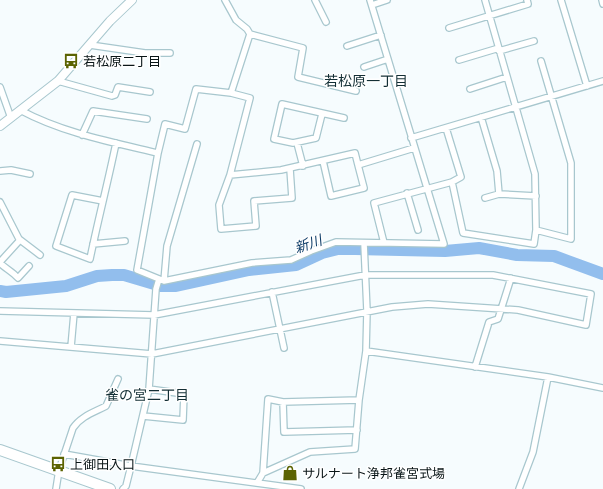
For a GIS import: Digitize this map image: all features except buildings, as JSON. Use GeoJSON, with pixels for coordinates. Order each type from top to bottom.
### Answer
{"type":"FeatureCollection","features":[{"type":"Feature","properties":{"kind":"highway"},"geometry":{"type":"LineString","coordinates":[[0,450],[110,489]]}},
{"type":"Feature","properties":{"kind":"street"},"geometry":{"type":"LineString","coordinates":[[0,126],[58,80],[110,21],[132,0]]}},
{"type":"Feature","properties":{"kind":"street"},"geometry":{"type":"LineString","coordinates":[[225,0],[236,20],[247,28],[250,34],[231,93]]}},
{"type":"Feature","properties":{"kind":"street"},"geometry":{"type":"LineString","coordinates":[[315,0],[326,22]]}},
{"type":"Feature","properties":{"kind":"street"},"geometry":{"type":"LineString","coordinates":[[290,169],[292,198],[254,201],[256,226],[221,229],[220,205],[230,175],[250,98],[231,93],[196,89],[185,129],[165,124],[158,152],[137,270],[161,281],[252,263],[291,260],[336,242],[364,247],[384,243],[444,244],[371,2],[387,0]]}},
{"type":"Feature","properties":{"kind":"street"},"geometry":{"type":"LineString","coordinates":[[452,182],[463,233],[534,244],[536,230],[536,174],[484,0]]}},
{"type":"Feature","properties":{"kind":"street"},"geometry":{"type":"LineString","coordinates":[[450,28],[490,17],[528,4],[527,0]]}},
{"type":"Feature","properties":{"kind":"street"},"geometry":{"type":"LineString","coordinates":[[561,0],[587,86]]}},
{"type":"Feature","properties":{"kind":"street"},"geometry":{"type":"LineString","coordinates":[[602,0],[603,4]]}},
{"type":"Feature","properties":{"kind":"street"},"geometry":{"type":"LineString","coordinates":[[250,34],[303,48],[298,77],[356,91]]}},
{"type":"Feature","properties":{"kind":"street"},"geometry":{"type":"LineString","coordinates":[[347,46],[380,35]]}},
{"type":"Feature","properties":{"kind":"street"},"geometry":{"type":"LineString","coordinates":[[459,60],[534,41]]}},
{"type":"Feature","properties":{"kind":"street"},"geometry":{"type":"LineString","coordinates":[[90,45],[145,53],[170,53]]}},
{"type":"Feature","properties":{"kind":"street"},"geometry":{"type":"LineString","coordinates":[[364,67],[388,59]]}},
{"type":"Feature","properties":{"kind":"street"},"geometry":{"type":"LineString","coordinates":[[536,230],[571,239],[571,163],[541,61]]}},
{"type":"Feature","properties":{"kind":"street"},"geometry":{"type":"LineString","coordinates":[[470,89],[507,77]]}},
{"type":"Feature","properties":{"kind":"street"},"geometry":{"type":"LineString","coordinates":[[58,80],[66,84],[112,96],[115,95],[118,87],[150,92]]}},
{"type":"Feature","properties":{"kind":"street"},"geometry":{"type":"LineString","coordinates":[[411,138],[603,81]]}},
{"type":"Feature","properties":{"kind":"street"},"geometry":{"type":"LineString","coordinates":[[0,87],[10,118]]}},
{"type":"Feature","properties":{"kind":"street"},"geometry":{"type":"LineString","coordinates":[[322,114],[316,138],[297,143],[274,139],[282,104],[344,118]]}},
{"type":"Feature","properties":{"kind":"street"},"geometry":{"type":"LineString","coordinates":[[20,110],[36,118],[82,135],[158,152]]}},
{"type":"Feature","properties":{"kind":"street"},"geometry":{"type":"LineString","coordinates":[[82,135],[93,111],[147,118]]}},
{"type":"Feature","properties":{"kind":"street"},"geometry":{"type":"LineString","coordinates":[[481,117],[497,171],[500,194]]}},
{"type":"Feature","properties":{"kind":"street"},"geometry":{"type":"LineString","coordinates":[[384,243],[374,203],[452,182],[461,177],[446,128]]}},
{"type":"Feature","properties":{"kind":"street"},"geometry":{"type":"LineString","coordinates":[[103,201],[72,195],[56,246],[90,259],[93,244],[103,201],[116,143]]}},
{"type":"Feature","properties":{"kind":"street"},"geometry":{"type":"LineString","coordinates":[[297,143],[303,166]]}},
{"type":"Feature","properties":{"kind":"street"},"geometry":{"type":"LineString","coordinates":[[123,489],[126,486],[132,466],[149,389],[156,289],[161,281],[166,246],[197,144]]}},
{"type":"Feature","properties":{"kind":"street"},"geometry":{"type":"LineString","coordinates":[[358,165],[414,148]]}},
{"type":"Feature","properties":{"kind":"street"},"geometry":{"type":"LineString","coordinates":[[230,175],[290,169],[355,153],[364,188],[331,196],[323,161]]}},
{"type":"Feature","properties":{"kind":"street"},"geometry":{"type":"LineString","coordinates":[[0,171],[11,170],[30,174]]}},
{"type":"Feature","properties":{"kind":"street"},"geometry":{"type":"LineString","coordinates":[[407,193],[418,230]]}},
{"type":"Feature","properties":{"kind":"street"},"geometry":{"type":"LineString","coordinates":[[485,198],[500,194],[536,196]]}},
{"type":"Feature","properties":{"kind":"street"},"geometry":{"type":"LineString","coordinates":[[0,202],[20,240],[40,254]]}},
{"type":"Feature","properties":{"kind":"street"},"geometry":{"type":"LineString","coordinates":[[20,240],[0,262],[6,268],[12,270],[18,278],[29,266]]}},
{"type":"Feature","properties":{"kind":"street"},"geometry":{"type":"LineString","coordinates":[[93,244],[125,241]]}},
{"type":"Feature","properties":{"kind":"street"},"geometry":{"type":"LineString","coordinates":[[263,473],[310,452],[355,449],[359,400],[366,351],[367,311],[364,247]]}},
{"type":"Feature","properties":{"kind":"street"},"geometry":{"type":"LineString","coordinates":[[0,311],[154,315],[365,275],[493,275],[591,294],[586,325],[518,310],[428,304],[367,311],[281,330],[152,354],[0,341]]}},
{"type":"Feature","properties":{"kind":"street"},"geometry":{"type":"LineString","coordinates":[[475,367],[489,322],[498,319],[511,278]]}},
{"type":"Feature","properties":{"kind":"street"},"geometry":{"type":"LineString","coordinates":[[272,292],[284,348]]}},
{"type":"Feature","properties":{"kind":"street"},"geometry":{"type":"LineString","coordinates":[[71,347],[74,313]]}},
{"type":"Feature","properties":{"kind":"street"},"geometry":{"type":"LineString","coordinates":[[366,351],[548,377],[603,388]]}},
{"type":"Feature","properties":{"kind":"street"},"geometry":{"type":"LineString","coordinates":[[519,489],[533,452],[548,377]]}},
{"type":"Feature","properties":{"kind":"street"},"geometry":{"type":"LineString","coordinates":[[56,489],[59,470],[64,454],[77,422],[106,406],[110,401],[118,379]]}},
{"type":"Feature","properties":{"kind":"street"},"geometry":{"type":"LineString","coordinates":[[143,416],[183,420],[184,394],[149,389]]}},
{"type":"Feature","properties":{"kind":"street"},"geometry":{"type":"LineString","coordinates":[[257,483],[263,473],[268,399],[283,402],[359,400]]}},
{"type":"Feature","properties":{"kind":"street"},"geometry":{"type":"LineString","coordinates":[[283,402],[284,432],[357,430]]}},
{"type":"Feature","properties":{"kind":"street"},"geometry":{"type":"LineString","coordinates":[[64,454],[132,466],[301,489]]}},
{"type":"Feature","properties":{"kind":"waterway","name":"新川"},"geometry":{"type":"LineString","coordinates":[[0,291],[6,292],[66,286],[97,276],[112,275],[124,275],[161,286],[176,286],[249,270],[296,265],[322,253],[338,249],[445,251],[479,248],[517,255],[554,256],[603,274]]}},
{"type":"Feature","properties":{"kind":"place","name":"若松原二丁目"},"geometry":{"type":"Point","coordinates":[71,61]}},
{"type":"Feature","properties":{"kind":"place","name":"上御田入口"},"geometry":{"type":"Point","coordinates":[58,464]}},
{"type":"Feature","properties":{"kind":"place","name":"サルナート浄邦雀宮式場"},"geometry":{"type":"Point","coordinates":[290,473]}},
{"type":"Feature","properties":{"kind":"district","name":"若松原一丁目"},"geometry":{"type":"Point","coordinates":[366,81]}},
{"type":"Feature","properties":{"kind":"district","name":"雀の宮二丁目"},"geometry":{"type":"Point","coordinates":[147,395]}}]}
